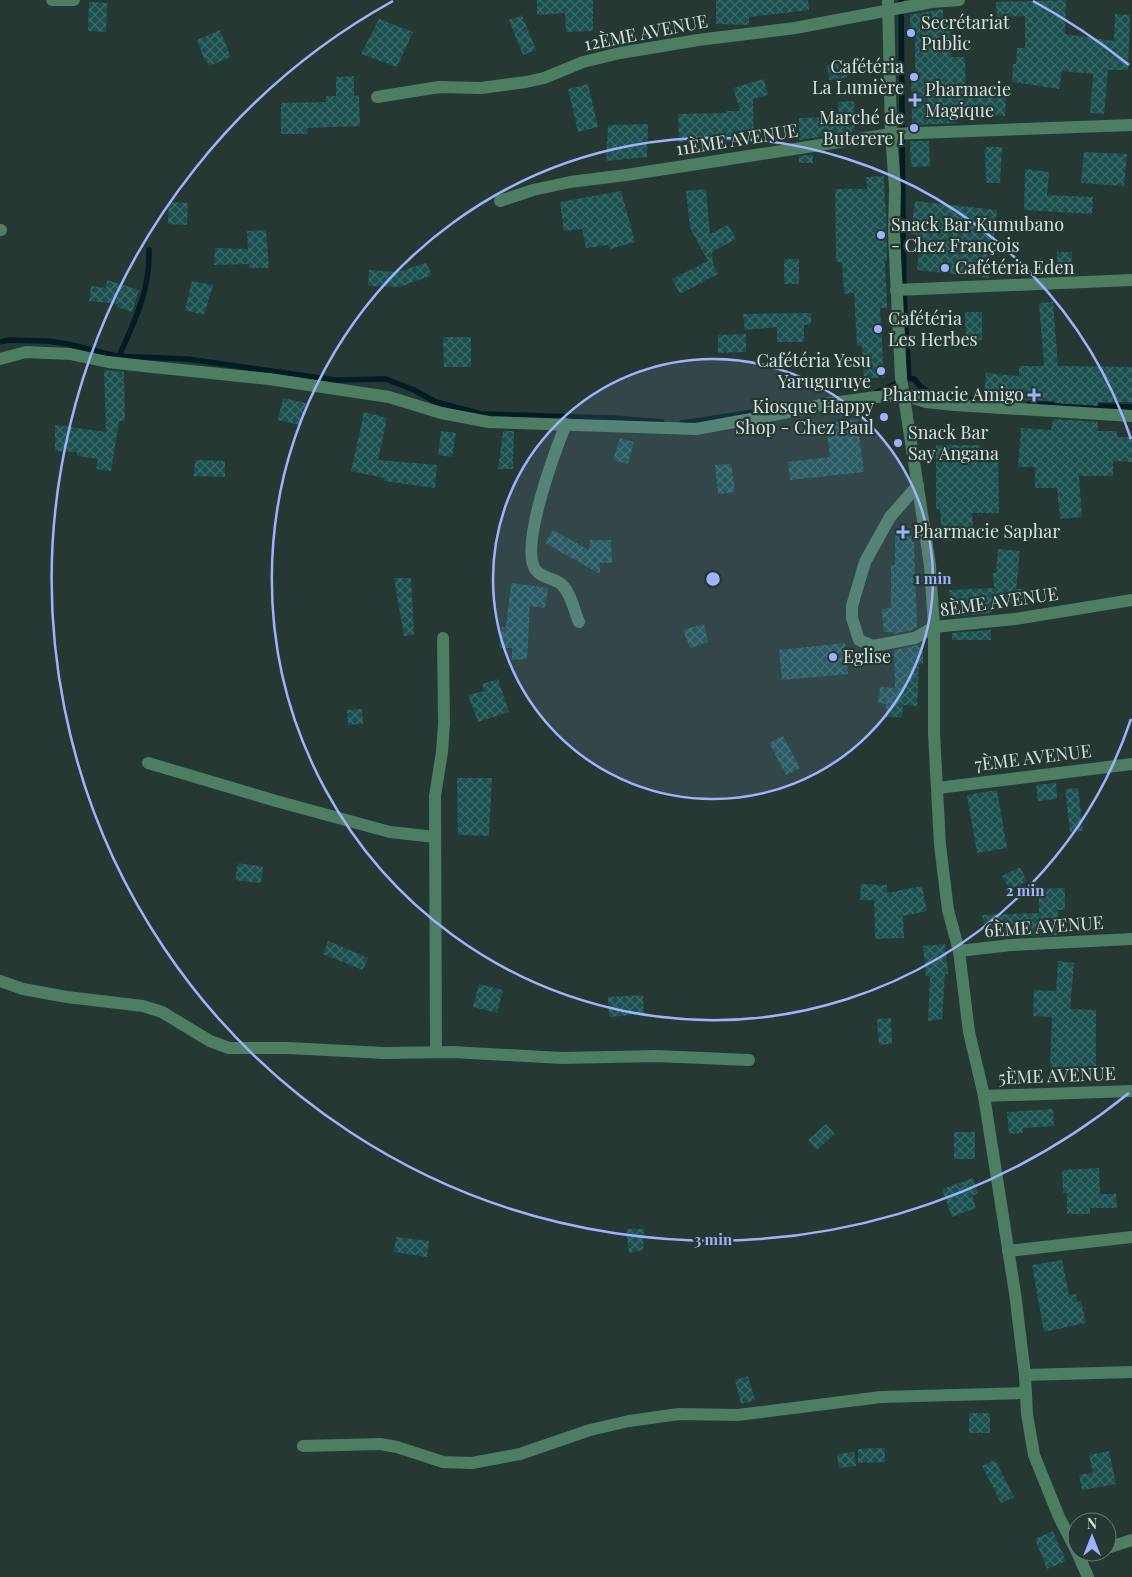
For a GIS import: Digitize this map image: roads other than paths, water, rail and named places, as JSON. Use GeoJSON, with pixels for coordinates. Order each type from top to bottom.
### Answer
{"type":"FeatureCollection","features":[{"type":"Feature","properties":{"kind":"street"},"geometry":{"type":"LineString","coordinates":[[52,0],[74,0]]}},
{"type":"Feature","properties":{"kind":"street","name":"12ÈME AVENUE"},"geometry":{"type":"LineString","coordinates":[[377,97],[439,87],[481,88],[526,82],[544,78],[584,62],[620,53],[698,40],[770,32],[890,7],[959,0]]}},
{"type":"Feature","properties":{"kind":"street"},"geometry":{"type":"LineString","coordinates":[[890,7],[895,188],[894,233],[903,290],[903,385],[930,565],[934,627],[934,733],[941,854],[948,910],[959,951],[969,1032],[984,1096],[1008,1251],[1034,1455],[1067,1533]]}},
{"type":"Feature","properties":{"kind":"street","name":"11ÈME AVENUE"},"geometry":{"type":"LineString","coordinates":[[500,201],[533,190],[570,182],[894,134],[1132,125]]}},
{"type":"Feature","properties":{"kind":"street"},"geometry":{"type":"LineString","coordinates":[[903,290],[1132,280]]}},
{"type":"Feature","properties":{"kind":"street"},"geometry":{"type":"LineString","coordinates":[[0,359],[26,352],[70,354],[117,363],[270,379],[389,397],[441,413],[489,422],[696,429],[825,404],[876,397],[903,385]]}},
{"type":"Feature","properties":{"kind":"street"},"geometry":{"type":"LineString","coordinates":[[903,385],[926,402],[1132,416]]}},
{"type":"Feature","properties":{"kind":"street"},"geometry":{"type":"LineString","coordinates":[[566,424],[554,453],[543,491],[532,541],[532,557],[536,571],[566,589],[578,622]]}},
{"type":"Feature","properties":{"kind":"street","name":"8ÈME AVENUE"},"geometry":{"type":"LineString","coordinates":[[918,485],[890,517],[865,562],[852,606],[852,618],[858,640],[873,646],[914,638],[934,627],[1015,619],[1132,600]]}},
{"type":"Feature","properties":{"kind":"street"},"geometry":{"type":"LineString","coordinates":[[436,1052],[435,796],[444,724],[443,638]]}},
{"type":"Feature","properties":{"kind":"street"},"geometry":{"type":"LineString","coordinates":[[148,763],[390,832],[435,837]]}},
{"type":"Feature","properties":{"kind":"street","name":"7ÈME AVENUE"},"geometry":{"type":"LineString","coordinates":[[938,788],[1132,764]]}},
{"type":"Feature","properties":{"kind":"street","name":"6ÈME AVENUE"},"geometry":{"type":"LineString","coordinates":[[959,951],[1132,939]]}},
{"type":"Feature","properties":{"kind":"street"},"geometry":{"type":"LineString","coordinates":[[0,981],[23,989],[67,997],[143,1006],[162,1012],[210,1041],[229,1048],[288,1048],[384,1053],[436,1052],[562,1058],[656,1056],[749,1060]]}},
{"type":"Feature","properties":{"kind":"street","name":"5ÈME AVENUE"},"geometry":{"type":"LineString","coordinates":[[984,1096],[1132,1091]]}},
{"type":"Feature","properties":{"kind":"street"},"geometry":{"type":"LineString","coordinates":[[1008,1251],[1132,1237]]}},
{"type":"Feature","properties":{"kind":"street"},"geometry":{"type":"LineString","coordinates":[[1025,1375],[1132,1372]]}},
{"type":"Feature","properties":{"kind":"street"},"geometry":{"type":"LineString","coordinates":[[304,1446],[380,1444],[443,1462],[472,1463],[520,1454],[590,1430],[629,1421],[679,1414],[738,1414],[882,1397],[1026,1393]]}},
{"type":"Feature","properties":{"kind":"street"},"geometry":{"type":"LineString","coordinates":[[1117,1545],[1132,1540]]}},
{"type":"Feature","properties":{"kind":"street"},"geometry":{"type":"LineString","coordinates":[[1081,1562],[1088,1577]]}},
{"type":"Feature","properties":{"kind":"waterway"},"geometry":{"type":"LineString","coordinates":[[901,0],[904,296],[909,378]]}},
{"type":"Feature","properties":{"kind":"waterway"},"geometry":{"type":"LineString","coordinates":[[119,356],[136,317],[144,292],[149,265],[149,250]]}},
{"type":"Feature","properties":{"kind":"waterway"},"geometry":{"type":"LineString","coordinates":[[0,342],[8,340],[47,341],[68,344],[116,356],[187,359],[335,380],[386,379],[414,390],[436,402],[481,414],[611,418]]}},
{"type":"Feature","properties":{"kind":"waterway"},"geometry":{"type":"LineString","coordinates":[[877,392],[909,378],[914,379],[926,390],[941,397],[1005,402]]}},
{"type":"Feature","properties":{"kind":"waterway"},"geometry":{"type":"LineString","coordinates":[[1029,404],[1132,407]]}},
{"type":"Feature","properties":{"kind":"waterway"},"geometry":{"type":"LineString","coordinates":[[682,423],[754,412]]}},
{"type":"Feature","properties":{"kind":"waterway"},"geometry":{"type":"LineString","coordinates":[[613,418],[662,422]]}},
{"type":"Feature","properties":{"kind":"place","name":"Secrétariat Public"},"geometry":{"type":"Point","coordinates":[911,33]}},
{"type":"Feature","properties":{"kind":"place","name":"Cafétéria La Lumière"},"geometry":{"type":"Point","coordinates":[914,77]}},
{"type":"Feature","properties":{"kind":"place","name":"Pharmacie Magique"},"geometry":{"type":"Point","coordinates":[915,100]}},
{"type":"Feature","properties":{"kind":"place","name":"Marché de Buterere I"},"geometry":{"type":"Point","coordinates":[914,128]}},
{"type":"Feature","properties":{"kind":"place","name":"Snack Bar Kumubano - Chez François"},"geometry":{"type":"Point","coordinates":[881,235]}},
{"type":"Feature","properties":{"kind":"place","name":"Cafétéria Eden"},"geometry":{"type":"Point","coordinates":[945,268]}},
{"type":"Feature","properties":{"kind":"place","name":"Cafétéria Les Herbes"},"geometry":{"type":"Point","coordinates":[878,329]}},
{"type":"Feature","properties":{"kind":"place","name":"Cafétéria Yesu Yaruguruye"},"geometry":{"type":"Point","coordinates":[881,371]}},
{"type":"Feature","properties":{"kind":"place","name":"Pharmacie Amigo"},"geometry":{"type":"Point","coordinates":[1034,395]}},
{"type":"Feature","properties":{"kind":"place","name":"Kiosque Happy Shop - Chez Paul"},"geometry":{"type":"Point","coordinates":[884,417]}},
{"type":"Feature","properties":{"kind":"place","name":"Snack Bar Say Angana"},"geometry":{"type":"Point","coordinates":[898,443]}},
{"type":"Feature","properties":{"kind":"place","name":"Pharmacie Saphar"},"geometry":{"type":"Point","coordinates":[903,532]}},
{"type":"Feature","properties":{"kind":"place","name":"Eglise"},"geometry":{"type":"Point","coordinates":[833,657]}}]}
